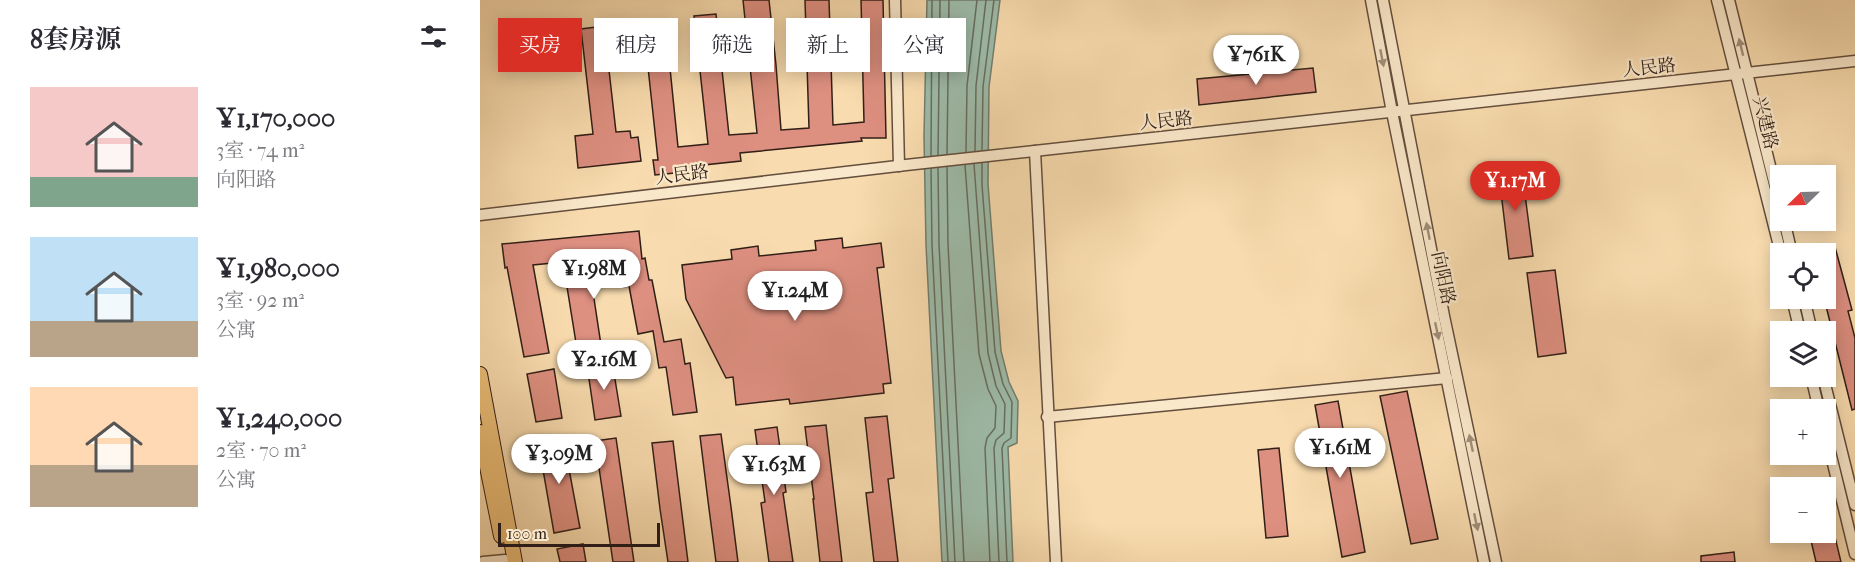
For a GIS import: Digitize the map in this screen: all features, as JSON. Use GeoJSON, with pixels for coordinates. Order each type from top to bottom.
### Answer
{"type":"FeatureCollection","features":[{"type":"Feature","properties":{"kind":"main road"},"geometry":{"type":"LineString","coordinates":[[480,374],[509,561]]}},
{"type":"Feature","properties":{"kind":"main road"},"geometry":{"type":"LineString","coordinates":[[481,438],[509,561]]}},
{"type":"Feature","properties":{"kind":"street"},"geometry":{"type":"LineString","coordinates":[[895,0],[899,166]]}},
{"type":"Feature","properties":{"kind":"street","name":"向阳路"},"geometry":{"type":"LineString","coordinates":[[1371,0],[1398,112],[1496,562]]}},
{"type":"Feature","properties":{"kind":"street","name":"向阳路"},"geometry":{"type":"LineString","coordinates":[[1383,0],[1398,112],[1447,378],[1484,562]]}},
{"type":"Feature","properties":{"kind":"street","name":"兴建路"},"geometry":{"type":"LineString","coordinates":[[1717,0],[1742,74],[1770,171]]}},
{"type":"Feature","properties":{"kind":"street","name":"兴建路"},"geometry":{"type":"LineString","coordinates":[[1729,0],[1778,243]]}},
{"type":"Feature","properties":{"kind":"street","name":"人民路"},"geometry":{"type":"LineString","coordinates":[[480,215],[899,166],[1855,61]]}},
{"type":"Feature","properties":{"kind":"street"},"geometry":{"type":"LineString","coordinates":[[1035,151],[1056,562]]}},
{"type":"Feature","properties":{"kind":"street"},"geometry":{"type":"LineString","coordinates":[[1047,417],[1447,378]]}},
{"type":"Feature","properties":{"kind":"street"},"geometry":{"type":"LineString","coordinates":[[1826,387],[1855,505]]}},
{"type":"Feature","properties":{"kind":"street"},"geometry":{"type":"LineString","coordinates":[[1833,465],[1855,554]]}},
{"type":"Feature","properties":{"kind":"street"},"geometry":{"type":"LineString","coordinates":[[483,562],[509,561]]}},
{"type":"Feature","properties":{"kind":"water"},"geometry":{"type":"Polygon","coordinates":[[[927,0],[1000,0],[989,87],[988,184],[1001,351],[1009,382],[1018,401],[1017,443],[1008,447],[1013,562],[942,562],[926,245],[925,72],[966,72],[966,18],[927,18],[927,0]]]}},
{"type":"Feature","properties":{"kind":"building"},"geometry":{"type":"Polygon","coordinates":[[[743,0],[769,0],[771,18],[745,18],[743,0]]]}},
{"type":"Feature","properties":{"kind":"building"},"geometry":{"type":"Polygon","coordinates":[[[805,0],[829,0],[830,18],[806,18],[805,0]]]}},
{"type":"Feature","properties":{"kind":"building"},"geometry":{"type":"Polygon","coordinates":[[[861,0],[883,0],[882,72],[885,72],[886,138],[861,138],[862,141],[740,153],[741,161],[685,167],[685,172],[655,175],[653,160],[658,160],[649,72],[670,72],[678,147],[708,144],[700,72],[722,72],[729,135],[757,133],[751,72],[774,72],[774,46],[781,130],[809,128],[807,72],[831,72],[833,125],[864,122],[863,72],[870,72],[870,18],[861,18],[861,0]]]}},
{"type":"Feature","properties":{"kind":"building"},"geometry":{"type":"Polygon","coordinates":[[[716,14],[716,18],[694,18],[694,16],[716,14]]]}},
{"type":"Feature","properties":{"kind":"building"},"geometry":{"type":"Polygon","coordinates":[[[594,27],[594,72],[609,72],[616,132],[630,131],[631,138],[638,137],[641,161],[578,168],[575,136],[593,134],[582,29],[594,27]]]}},
{"type":"Feature","properties":{"kind":"building"},"geometry":{"type":"Polygon","coordinates":[[[1313,68],[1316,92],[1199,105],[1197,79],[1313,68]]]}},
{"type":"Feature","properties":{"kind":"building"},"geometry":{"type":"Polygon","coordinates":[[[1521,164],[1533,256],[1509,259],[1498,167],[1521,164]]]}},
{"type":"Feature","properties":{"kind":"building"},"geometry":{"type":"Polygon","coordinates":[[[639,231],[642,259],[645,258],[649,280],[652,280],[664,342],[681,339],[685,364],[690,363],[697,412],[673,415],[666,367],[659,368],[653,331],[638,334],[629,286],[624,287],[619,256],[588,259],[601,345],[577,349],[563,262],[533,265],[549,353],[524,357],[502,244],[639,231]]]}},
{"type":"Feature","properties":{"kind":"building"},"geometry":{"type":"Polygon","coordinates":[[[842,238],[843,248],[881,243],[884,267],[877,268],[891,383],[883,384],[884,393],[790,404],[789,399],[736,405],[733,377],[726,378],[686,299],[682,265],[732,259],[731,250],[758,246],[759,256],[816,250],[815,241],[842,238]]]}},
{"type":"Feature","properties":{"kind":"building"},"geometry":{"type":"Polygon","coordinates":[[[1836,251],[1852,310],[1848,311],[1855,338],[1855,409],[1852,410],[1836,346],[1836,321],[1830,321],[1827,309],[1836,309],[1836,251]]]}},
{"type":"Feature","properties":{"kind":"building"},"geometry":{"type":"Polygon","coordinates":[[[1555,270],[1566,353],[1538,357],[1527,273],[1555,270]]]}},
{"type":"Feature","properties":{"kind":"building"},"geometry":{"type":"Polygon","coordinates":[[[612,361],[621,416],[595,420],[587,365],[612,361]]]}},
{"type":"Feature","properties":{"kind":"building"},"geometry":{"type":"Polygon","coordinates":[[[554,369],[562,418],[536,422],[527,374],[554,369]]]}},
{"type":"Feature","properties":{"kind":"building"},"geometry":{"type":"Polygon","coordinates":[[[1407,391],[1438,539],[1411,544],[1380,396],[1407,391]]]}},
{"type":"Feature","properties":{"kind":"building"},"geometry":{"type":"Polygon","coordinates":[[[1338,401],[1365,552],[1342,557],[1315,405],[1338,401]]]}},
{"type":"Feature","properties":{"kind":"building"},"geometry":{"type":"Polygon","coordinates":[[[887,416],[894,478],[888,479],[898,562],[874,562],[866,493],[873,492],[865,418],[887,416]]]}},
{"type":"Feature","properties":{"kind":"building"},"geometry":{"type":"Polygon","coordinates":[[[826,425],[842,562],[820,562],[805,427],[826,425]]]}},
{"type":"Feature","properties":{"kind":"building"},"geometry":{"type":"Polygon","coordinates":[[[777,427],[786,492],[783,493],[793,562],[769,562],[761,503],[765,502],[755,430],[777,427]]]}},
{"type":"Feature","properties":{"kind":"building"},"geometry":{"type":"Polygon","coordinates":[[[721,434],[738,562],[716,562],[700,436],[721,434]]]}},
{"type":"Feature","properties":{"kind":"building"},"geometry":{"type":"Polygon","coordinates":[[[563,437],[580,528],[554,533],[538,441],[563,437]]]}},
{"type":"Feature","properties":{"kind":"building"},"geometry":{"type":"Polygon","coordinates":[[[616,438],[634,562],[613,562],[595,441],[616,438]]]}},
{"type":"Feature","properties":{"kind":"building"},"geometry":{"type":"Polygon","coordinates":[[[673,441],[688,562],[668,562],[660,509],[652,443],[673,441]]]}},
{"type":"Feature","properties":{"kind":"building"},"geometry":{"type":"Polygon","coordinates":[[[1279,448],[1288,536],[1266,538],[1258,450],[1279,448]]]}},
{"type":"Feature","properties":{"kind":"building"},"geometry":{"type":"Polygon","coordinates":[[[1836,541],[1841,562],[1816,562],[1812,543],[1836,543],[1836,541]]]}},
{"type":"Feature","properties":{"kind":"building"},"geometry":{"type":"Polygon","coordinates":[[[583,544],[586,562],[560,562],[557,549],[583,544]]]}},
{"type":"Feature","properties":{"kind":"building"},"geometry":{"type":"Polygon","coordinates":[[[1734,552],[1735,562],[1701,562],[1701,556],[1734,552]]]}}]}
